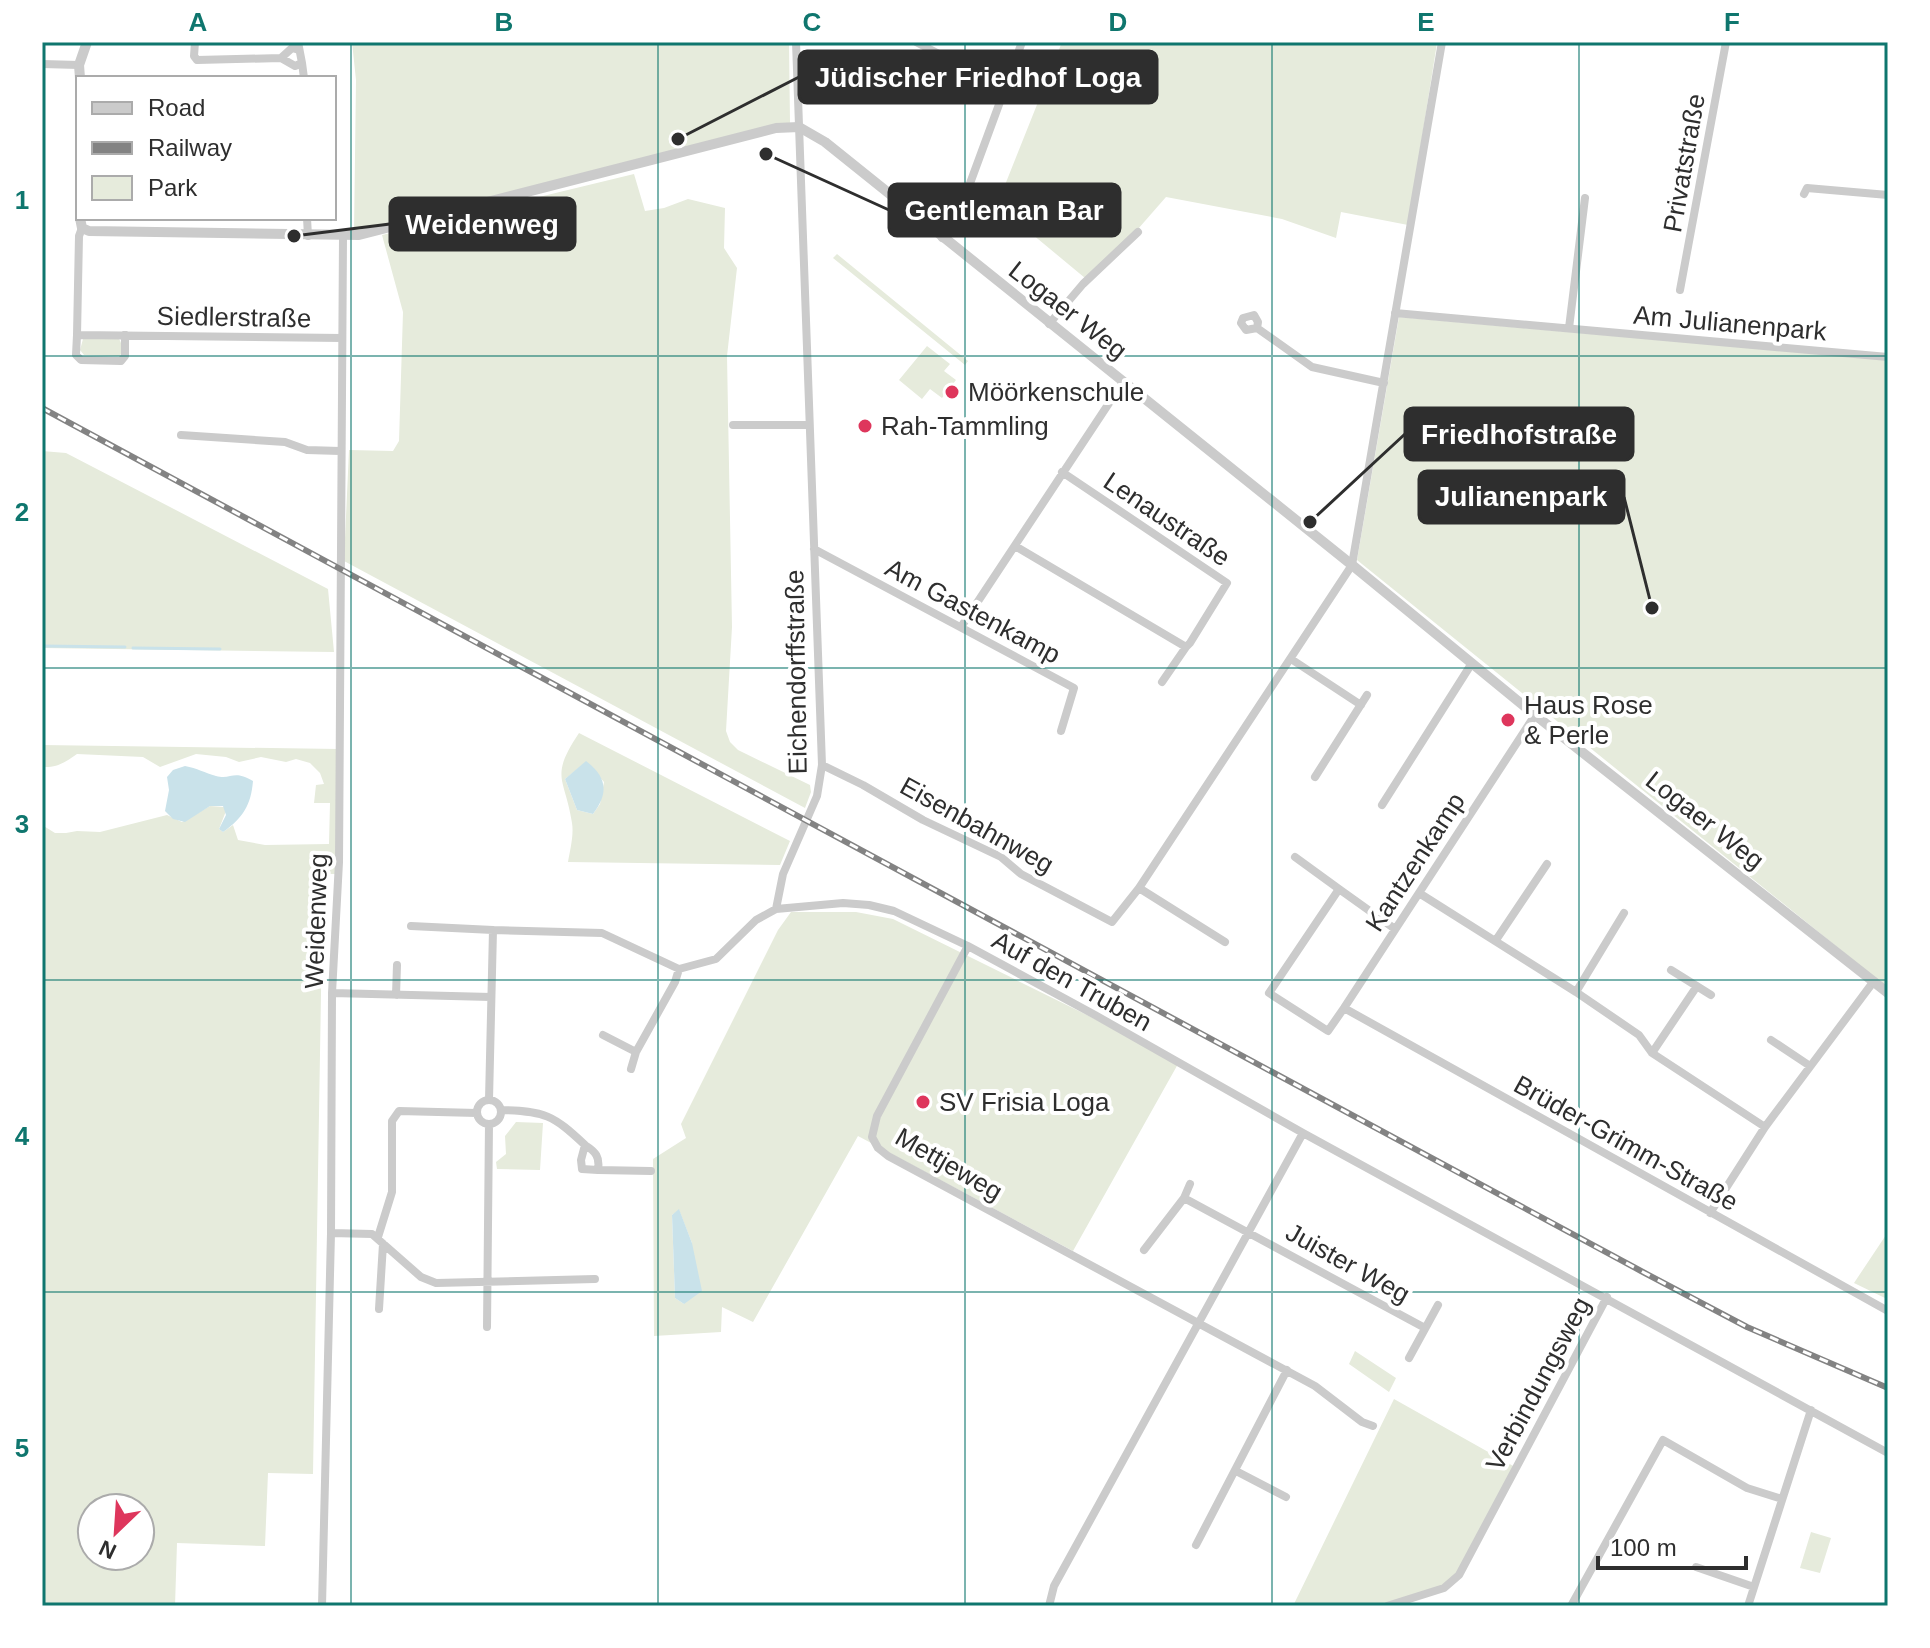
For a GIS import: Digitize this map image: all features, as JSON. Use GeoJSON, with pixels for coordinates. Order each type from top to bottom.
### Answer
{"type":"FeatureCollection","features":[{"type":"Feature","properties":{"kind":"street"},"geometry":{"type":"LineString","coordinates":[[80,76],[79,65],[87,42]]}},
{"type":"Feature","properties":{"kind":"street"},"geometry":{"type":"LineString","coordinates":[[195,42],[194,56],[197,60],[281,58],[295,66],[302,63]]}},
{"type":"Feature","properties":{"kind":"street","name":"Eichendorffstraße"},"geometry":{"type":"LineString","coordinates":[[776,909],[783,874],[817,796],[822,765],[796,42]]}},
{"type":"Feature","properties":{"kind":"street"},"geometry":{"type":"LineString","coordinates":[[916,42],[939,54],[954,68]]}},
{"type":"Feature","properties":{"kind":"street"},"geometry":{"type":"LineString","coordinates":[[942,238],[958,216],[1022,42]]}},
{"type":"Feature","properties":{"kind":"street"},"geometry":{"type":"LineString","coordinates":[[1225,942],[1139,888],[1352,565],[1442,42]]}},
{"type":"Feature","properties":{"kind":"street","name":"Privatstraße"},"geometry":{"type":"LineString","coordinates":[[1680,290],[1726,42]]}},
{"type":"Feature","properties":{"kind":"street"},"geometry":{"type":"LineString","coordinates":[[281,58],[299,46],[304,76]]}},
{"type":"Feature","properties":{"kind":"street"},"geometry":{"type":"LineString","coordinates":[[42,64],[79,65]]}},
{"type":"Feature","properties":{"kind":"street"},"geometry":{"type":"LineString","coordinates":[[81,223],[89,231],[343,237],[776,128],[799,127]]}},
{"type":"Feature","properties":{"kind":"street","name":"Logaer Weg"},"geometry":{"type":"LineString","coordinates":[[799,127],[825,142],[1535,715],[1888,993]]}},
{"type":"Feature","properties":{"kind":"street"},"geometry":{"type":"LineString","coordinates":[[1804,194],[1807,188],[1888,195]]}},
{"type":"Feature","properties":{"kind":"street"},"geometry":{"type":"LineString","coordinates":[[1569,328],[1585,198]]}},
{"type":"Feature","properties":{"kind":"street"},"geometry":{"type":"LineString","coordinates":[[307,220],[308,236]]}},
{"type":"Feature","properties":{"kind":"street"},"geometry":{"type":"LineString","coordinates":[[77,335],[81,223]]}},
{"type":"Feature","properties":{"kind":"street"},"geometry":{"type":"LineString","coordinates":[[1049,324],[1083,284],[1138,232]]}},
{"type":"Feature","properties":{"kind":"street","name":"Weidenweg"},"geometry":{"type":"LineString","coordinates":[[322,1606],[331,1233],[332,993],[339,862],[343,237]]}},
{"type":"Feature","properties":{"kind":"street","name":"Am Julianenpark"},"geometry":{"type":"LineString","coordinates":[[1395,313],[1888,357]]}},
{"type":"Feature","properties":{"kind":"street"},"geometry":{"type":"LineString","coordinates":[[1257,328],[1312,367],[1384,383]]}},
{"type":"Feature","properties":{"kind":"street","name":"Siedlerstraße"},"geometry":{"type":"LineString","coordinates":[[125,335],[125,356],[121,361],[81,360],[76,355],[77,335],[125,335],[342,338]]}},
{"type":"Feature","properties":{"kind":"street"},"geometry":{"type":"LineString","coordinates":[[961,627],[1123,382]]}},
{"type":"Feature","properties":{"kind":"street"},"geometry":{"type":"LineString","coordinates":[[733,425],[809,425]]}},
{"type":"Feature","properties":{"kind":"street"},"geometry":{"type":"LineString","coordinates":[[181,435],[285,442],[307,450],[340,451]]}},
{"type":"Feature","properties":{"kind":"street","name":"Lenaustraße"},"geometry":{"type":"LineString","coordinates":[[1062,472],[1227,583],[1162,682]]}},
{"type":"Feature","properties":{"kind":"street"},"geometry":{"type":"LineString","coordinates":[[1015,546],[1186,647]]}},
{"type":"Feature","properties":{"kind":"street","name":"Am Gastenkamp"},"geometry":{"type":"LineString","coordinates":[[814,549],[1074,688],[1061,731]]}},
{"type":"Feature","properties":{"kind":"street"},"geometry":{"type":"LineString","coordinates":[[1291,659],[1361,705]]}},
{"type":"Feature","properties":{"kind":"street"},"geometry":{"type":"LineString","coordinates":[[1382,805],[1472,663]]}},
{"type":"Feature","properties":{"kind":"street"},"geometry":{"type":"LineString","coordinates":[[1315,777],[1367,695]]}},
{"type":"Feature","properties":{"kind":"street","name":"Kantzenkamp"},"geometry":{"type":"LineString","coordinates":[[1339,889],[1269,993],[1328,1031],[1535,715]]}},
{"type":"Feature","properties":{"kind":"street","name":"Eisenbahnweg"},"geometry":{"type":"LineString","coordinates":[[822,765],[923,820],[1001,857],[1021,874],[1112,922],[1139,888]]}},
{"type":"Feature","properties":{"kind":"street"},"geometry":{"type":"LineString","coordinates":[[1295,857],[1395,929]]}},
{"type":"Feature","properties":{"kind":"street"},"geometry":{"type":"LineString","coordinates":[[1496,940],[1547,864]]}},
{"type":"Feature","properties":{"kind":"street"},"geometry":{"type":"LineString","coordinates":[[1419,893],[1576,992],[1639,1035],[1652,1053],[1765,1127]]}},
{"type":"Feature","properties":{"kind":"street","name":"Auf den Truben"},"geometry":{"type":"LineString","coordinates":[[679,969],[716,959],[756,920],[776,909],[824,903],[869,905],[905,916],[968,946],[1303,1133],[1607,1297]]}},
{"type":"Feature","properties":{"kind":"street"},"geometry":{"type":"LineString","coordinates":[[1576,992],[1624,913]]}},
{"type":"Feature","properties":{"kind":"street"},"geometry":{"type":"LineString","coordinates":[[411,926],[602,933],[679,969],[675,982],[636,1052],[631,1069]]}},
{"type":"Feature","properties":{"kind":"street"},"geometry":{"type":"LineString","coordinates":[[489,1100],[493,930]]}},
{"type":"Feature","properties":{"kind":"street","name":"Mettjeweg"},"geometry":{"type":"LineString","coordinates":[[968,946],[877,1116],[872,1137],[878,1148],[1198,1325]]}},
{"type":"Feature","properties":{"kind":"street"},"geometry":{"type":"LineString","coordinates":[[396,995],[397,965]]}},
{"type":"Feature","properties":{"kind":"street"},"geometry":{"type":"LineString","coordinates":[[1671,970],[1711,995]]}},
{"type":"Feature","properties":{"kind":"street"},"geometry":{"type":"LineString","coordinates":[[1710,1213],[1765,1127],[1874,981]]}},
{"type":"Feature","properties":{"kind":"street"},"geometry":{"type":"LineString","coordinates":[[1652,1053],[1697,986]]}},
{"type":"Feature","properties":{"kind":"street"},"geometry":{"type":"LineString","coordinates":[[332,993],[491,997]]}},
{"type":"Feature","properties":{"kind":"street","name":"Brüder-Grimm-Straße"},"geometry":{"type":"LineString","coordinates":[[1344,1008],[1888,1311]]}},
{"type":"Feature","properties":{"kind":"street"},"geometry":{"type":"LineString","coordinates":[[603,1035],[636,1052]]}},
{"type":"Feature","properties":{"kind":"street"},"geometry":{"type":"LineString","coordinates":[[1771,1040],[1810,1066]]}},
{"type":"Feature","properties":{"kind":"street"},"geometry":{"type":"LineString","coordinates":[[489,1100],[497,1103],[501,1110],[498,1120],[489,1124],[481,1121],[477,1113],[480,1104],[489,1100]]}},
{"type":"Feature","properties":{"kind":"street"},"geometry":{"type":"LineString","coordinates":[[501,1110],[546,1114],[594,1151],[599,1160],[598,1170]]}},
{"type":"Feature","properties":{"kind":"street"},"geometry":{"type":"LineString","coordinates":[[379,1309],[381,1241],[392,1192],[392,1121],[395,1114],[399,1111],[477,1113]]}},
{"type":"Feature","properties":{"kind":"street"},"geometry":{"type":"LineString","coordinates":[[487,1327],[489,1124]]}},
{"type":"Feature","properties":{"kind":"street"},"geometry":{"type":"LineString","coordinates":[[1049,1606],[1054,1586],[1303,1133]]}},
{"type":"Feature","properties":{"kind":"street"},"geometry":{"type":"LineString","coordinates":[[585,1145],[582,1169],[651,1171]]}},
{"type":"Feature","properties":{"kind":"street"},"geometry":{"type":"LineString","coordinates":[[1144,1250],[1184,1198],[1190,1184]]}},
{"type":"Feature","properties":{"kind":"street","name":"Juister Weg"},"geometry":{"type":"LineString","coordinates":[[1184,1198],[1425,1328]]}},
{"type":"Feature","properties":{"kind":"street"},"geometry":{"type":"LineString","coordinates":[[331,1233],[372,1234],[421,1277],[436,1283],[595,1279]]}},
{"type":"Feature","properties":{"kind":"street","name":"Verbindungsweg"},"geometry":{"type":"LineString","coordinates":[[1387,1606],[1444,1588],[1459,1575],[1607,1297],[1888,1453]]}},
{"type":"Feature","properties":{"kind":"street","name":"Juister Weg"},"geometry":{"type":"LineString","coordinates":[[1409,1358],[1438,1305]]}},
{"type":"Feature","properties":{"kind":"street"},"geometry":{"type":"LineString","coordinates":[[1198,1325],[1315,1386],[1362,1422],[1373,1426]]}},
{"type":"Feature","properties":{"kind":"street"},"geometry":{"type":"LineString","coordinates":[[1196,1545],[1287,1370]]}},
{"type":"Feature","properties":{"kind":"street"},"geometry":{"type":"LineString","coordinates":[[1748,1606],[1811,1410]]}},
{"type":"Feature","properties":{"kind":"street"},"geometry":{"type":"LineString","coordinates":[[1571,1606],[1663,1440],[1747,1488],[1782,1499]]}},
{"type":"Feature","properties":{"kind":"street"},"geometry":{"type":"LineString","coordinates":[[1236,1471],[1286,1497]]}},
{"type":"Feature","properties":{"kind":"street"},"geometry":{"type":"LineString","coordinates":[[1696,1567],[1754,1587]]}},
{"type":"Feature","properties":{"kind":"green space"},"geometry":{"type":"Polygon","coordinates":[[[352,42],[789,42],[790,123],[354,232],[356,80],[352,42]]]}},
{"type":"Feature","properties":{"kind":"green space"},"geometry":{"type":"Polygon","coordinates":[[[1062,42],[1437,43],[1408,225],[1341,212],[1336,238],[1282,219],[1166,197],[1138,229],[1085,278],[997,205],[1062,42]]]}},
{"type":"Feature","properties":{"kind":"green space"},"geometry":{"type":"Polygon","coordinates":[[[634,174],[645,211],[688,199],[725,208],[724,248],[737,268],[727,356],[732,627],[726,731],[730,742],[738,750],[810,785],[811,792],[805,808],[344,561],[349,450],[393,451],[399,441],[403,312],[382,235],[634,174]]]}},
{"type":"Feature","properties":{"kind":"green space"},"geometry":{"type":"Polygon","coordinates":[[[837,254],[968,361],[965,365],[833,258],[837,254]]]}},
{"type":"Feature","properties":{"kind":"green space"},"geometry":{"type":"Polygon","coordinates":[[[1399,317],[1888,360],[1888,988],[1357,560],[1399,317]]]}},
{"type":"Feature","properties":{"kind":"green space"},"geometry":{"type":"Polygon","coordinates":[[[83,339],[119,339],[122,351],[120,356],[84,355],[80,350],[83,339]]]}},
{"type":"Feature","properties":{"kind":"green space"},"geometry":{"type":"Polygon","coordinates":[[[927,346],[950,364],[944,371],[956,380],[942,398],[930,389],[922,399],[899,380],[927,346]]]}},
{"type":"Feature","properties":{"kind":"green space"},"geometry":{"type":"Polygon","coordinates":[[[42,451],[66,453],[328,589],[334,652],[42,648],[42,451]]]}},
{"type":"Feature","properties":{"kind":"green space"},"geometry":{"type":"Polygon","coordinates":[[[579,733],[790,841],[780,865],[568,862],[572,828],[562,769],[579,733]],[[586,762],[565,779],[577,810],[593,814],[600,804],[604,782],[586,762]]]}},
{"type":"Feature","properties":{"kind":"green space"},"geometry":{"type":"Polygon","coordinates":[[[42,745],[339,749],[338,874],[323,874],[313,1474],[268,1473],[265,1546],[177,1543],[175,1606],[42,1606],[42,825],[55,833],[100,832],[167,815],[182,822],[210,806],[224,807],[226,811],[219,829],[223,832],[233,825],[238,840],[265,845],[329,844],[330,803],[314,803],[316,785],[324,784],[320,773],[310,763],[296,759],[286,762],[261,757],[239,762],[226,757],[196,754],[160,767],[143,757],[77,754],[42,767],[42,745]]]}},
{"type":"Feature","properties":{"kind":"green space","name":"SV Frisia Loga"},"geometry":{"type":"Polygon","coordinates":[[[791,912],[856,912],[893,919],[1091,1017],[1178,1064],[1073,1251],[858,1136],[753,1322],[722,1307],[721,1332],[654,1336],[653,1159],[686,1138],[681,1124],[778,930],[791,912]],[[679,1210],[672,1215],[675,1298],[684,1304],[692,1243],[679,1210]]]}},
{"type":"Feature","properties":{"kind":"green space"},"geometry":{"type":"Polygon","coordinates":[[[516,1122],[543,1123],[540,1170],[497,1169],[496,1162],[506,1154],[505,1136],[516,1122]]]}},
{"type":"Feature","properties":{"kind":"green space"},"geometry":{"type":"Polygon","coordinates":[[[1886,1235],[1888,1294],[1885,1298],[1854,1283],[1886,1235]]]}},
{"type":"Feature","properties":{"kind":"green space"},"geometry":{"type":"Polygon","coordinates":[[[1355,1351],[1396,1378],[1389,1392],[1349,1364],[1355,1351]]]}},
{"type":"Feature","properties":{"kind":"green space"},"geometry":{"type":"Polygon","coordinates":[[[1394,1399],[1515,1467],[1459,1575],[1444,1588],[1387,1606],[1293,1606],[1394,1399]]]}},
{"type":"Feature","properties":{"kind":"green space"},"geometry":{"type":"Polygon","coordinates":[[[1811,1532],[1831,1538],[1820,1573],[1800,1568],[1811,1532]]]}},
{"type":"Feature","properties":{"kind":"water"},"geometry":{"type":"Polygon","coordinates":[[[586,761],[598,773],[603,786],[602,799],[593,814],[577,810],[565,779],[586,761]]]}},
{"type":"Feature","properties":{"kind":"water"},"geometry":{"type":"Polygon","coordinates":[[[185,766],[216,776],[237,775],[253,781],[245,810],[223,832],[219,829],[226,815],[223,806],[210,806],[185,822],[173,819],[165,811],[169,790],[167,777],[173,770],[185,766]]]}},
{"type":"Feature","properties":{"kind":"water"},"geometry":{"type":"Polygon","coordinates":[[[679,1209],[692,1243],[702,1291],[684,1304],[675,1298],[672,1215],[679,1209]]]}},
{"type":"Feature","properties":{"kind":"waterway"},"geometry":{"type":"LineString","coordinates":[[42,646],[125,647]]}},
{"type":"Feature","properties":{"kind":"waterway"},"geometry":{"type":"LineString","coordinates":[[133,648],[220,649]]}},
{"type":"Feature","properties":{"kind":"railway"},"geometry":{"type":"LineString","coordinates":[[42,408],[1641,1271],[1747,1327],[1888,1388]]}},
{"type":"Feature","properties":{"kind":"place","name":"Jüdischer Friedhof Loga"},"geometry":{"type":"Point","coordinates":[678,139]}},
{"type":"Feature","properties":{"kind":"place","name":"Gentleman Bar"},"geometry":{"type":"Point","coordinates":[766,154]}},
{"type":"Feature","properties":{"kind":"place","name":"Weidenweg"},"geometry":{"type":"Point","coordinates":[294,236]}},
{"type":"Feature","properties":{"kind":"place","name":"Möörkenschule"},"geometry":{"type":"Point","coordinates":[952,392]}},
{"type":"Feature","properties":{"kind":"place","name":"Rah-Tammling"},"geometry":{"type":"Point","coordinates":[865,426]}},
{"type":"Feature","properties":{"kind":"place","name":"Friedhofstraße"},"geometry":{"type":"Point","coordinates":[1310,522]}},
{"type":"Feature","properties":{"kind":"place","name":"Julianenpark"},"geometry":{"type":"Point","coordinates":[1652,608]}},
{"type":"Feature","properties":{"kind":"place","name":"Haus Rose & Perle"},"geometry":{"type":"Point","coordinates":[1508,720]}},
{"type":"Feature","properties":{"kind":"place","name":"SV Frisia Loga"},"geometry":{"type":"Point","coordinates":[923,1102]}}]}
